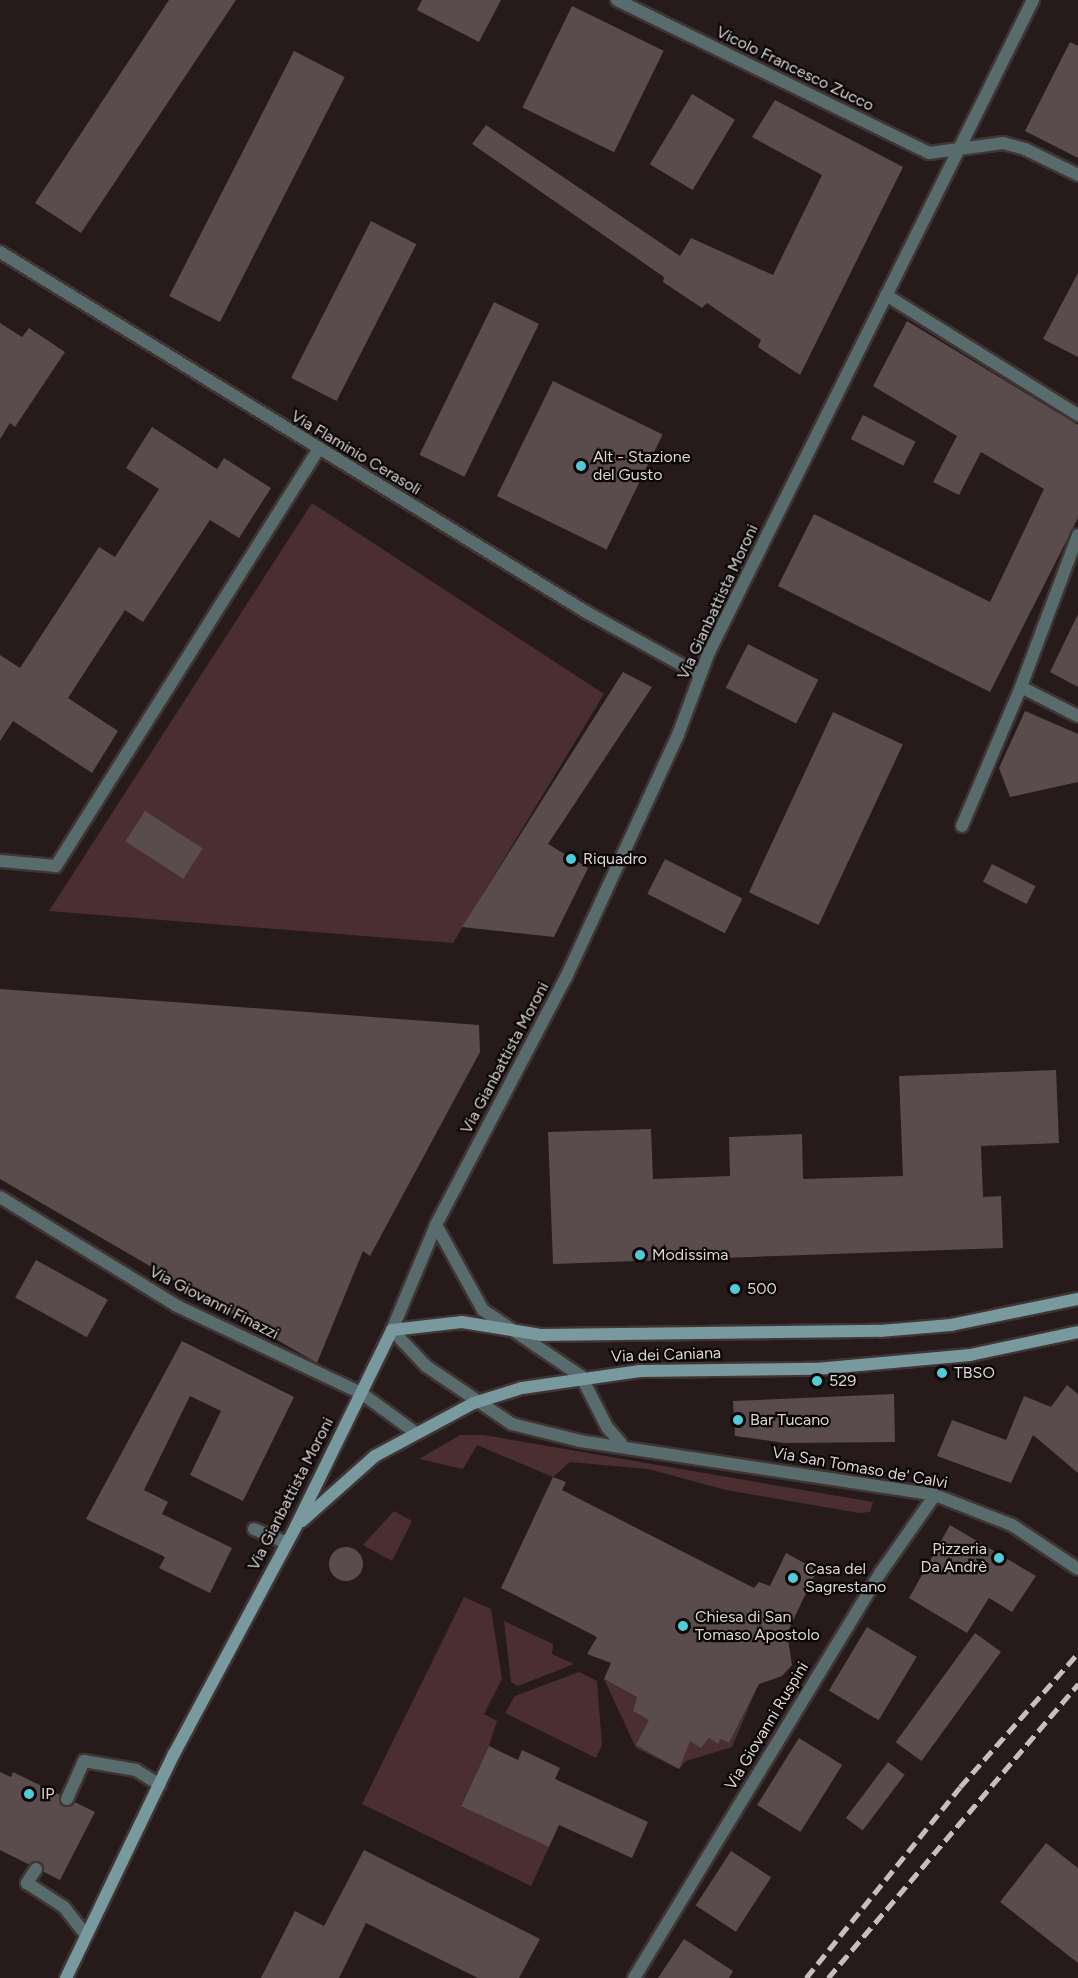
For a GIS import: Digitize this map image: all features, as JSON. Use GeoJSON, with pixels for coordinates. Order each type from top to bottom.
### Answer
{"type":"FeatureCollection","features":[{"type":"Feature","properties":{"kind":"main road","name":"Via dei Caniana"},"geometry":{"type":"LineString","coordinates":[[392,1330],[462,1322],[541,1335],[880,1331],[951,1325],[1078,1299]]}},
{"type":"Feature","properties":{"kind":"main road","name":"Via Gianbattista Moroni"},"geometry":{"type":"LineString","coordinates":[[66,1978],[160,1785],[284,1542],[296,1526],[392,1330]]}},
{"type":"Feature","properties":{"kind":"main road","name":"Via dei Caniana"},"geometry":{"type":"LineString","coordinates":[[296,1526],[375,1455],[416,1433],[474,1403],[581,1376],[911,1361],[1027,1347],[1078,1332]]}},
{"type":"Feature","properties":{"kind":"street","name":"Vicolo Francesco Zucco"},"geometry":{"type":"LineString","coordinates":[[617,0],[929,153],[963,148]]}},
{"type":"Feature","properties":{"kind":"street","name":"Via Gianbattista Moroni"},"geometry":{"type":"LineString","coordinates":[[392,1330],[436,1225],[566,977],[678,735],[700,675],[886,295],[963,148],[1033,0]]}},
{"type":"Feature","properties":{"kind":"street"},"geometry":{"type":"LineString","coordinates":[[963,148],[1003,143],[1025,148],[1078,175]]}},
{"type":"Feature","properties":{"kind":"street","name":"Via Flaminio Cerasoli"},"geometry":{"type":"LineString","coordinates":[[0,252],[318,450],[700,675]]}},
{"type":"Feature","properties":{"kind":"street"},"geometry":{"type":"LineString","coordinates":[[886,295],[1078,415]]}},
{"type":"Feature","properties":{"kind":"street"},"geometry":{"type":"LineString","coordinates":[[0,861],[56,866],[318,450]]}},
{"type":"Feature","properties":{"kind":"street"},"geometry":{"type":"LineString","coordinates":[[962,826],[1021,687],[1078,535]]}},
{"type":"Feature","properties":{"kind":"street"},"geometry":{"type":"LineString","coordinates":[[1021,687],[1078,716]]}},
{"type":"Feature","properties":{"kind":"street","name":"Via Giovanni Finazzi"},"geometry":{"type":"LineString","coordinates":[[0,1197],[177,1306],[361,1393],[416,1433]]}},
{"type":"Feature","properties":{"kind":"street"},"geometry":{"type":"LineString","coordinates":[[436,1225],[470,1293],[507,1330],[581,1376],[607,1427],[621,1443]]}},
{"type":"Feature","properties":{"kind":"street","name":"Via San Tomaso de' Calvi"},"geometry":{"type":"LineString","coordinates":[[392,1330],[426,1366],[474,1403],[512,1424],[580,1441],[621,1443],[935,1495],[1012,1525],[1078,1569]]}},
{"type":"Feature","properties":{"kind":"street","name":"Via Giovanni Ruspini"},"geometry":{"type":"LineString","coordinates":[[633,1978],[880,1572],[935,1495]]}},
{"type":"Feature","properties":{"kind":"street"},"geometry":{"type":"LineString","coordinates":[[254,1530],[284,1542]]}},
{"type":"Feature","properties":{"kind":"street"},"geometry":{"type":"LineString","coordinates":[[67,1799],[84,1761],[136,1770],[160,1785]]}},
{"type":"Feature","properties":{"kind":"street"},"geometry":{"type":"LineString","coordinates":[[36,1869],[27,1883],[64,1907],[86,1935]]}},
{"type":"Feature","properties":{"kind":"shaded area"},"geometry":{"type":"Polygon","coordinates":[[[312,503],[604,694],[453,943],[49,911],[312,503]]]}},
{"type":"Feature","properties":{"kind":"shaded area"},"geometry":{"type":"Polygon","coordinates":[[[460,1435],[484,1435],[873,1502],[870,1512],[859,1513],[726,1490],[648,1469],[570,1462],[553,1477],[477,1445],[463,1469],[419,1459],[460,1435]]]}},
{"type":"Feature","properties":{"kind":"shaded area"},"geometry":{"type":"Polygon","coordinates":[[[394,1511],[412,1521],[392,1561],[363,1545],[394,1511]]]}},
{"type":"Feature","properties":{"kind":"shaded area"},"geometry":{"type":"Polygon","coordinates":[[[464,1597],[491,1609],[502,1679],[484,1714],[497,1721],[489,1746],[461,1805],[549,1847],[531,1886],[362,1804],[464,1597]]]}},
{"type":"Feature","properties":{"kind":"shaded area"},"geometry":{"type":"Polygon","coordinates":[[[504,1621],[553,1644],[552,1654],[574,1664],[518,1686],[511,1682],[504,1621]]]}},
{"type":"Feature","properties":{"kind":"shaded area"},"geometry":{"type":"Polygon","coordinates":[[[579,1672],[597,1681],[602,1745],[596,1758],[505,1713],[515,1696],[579,1672]]]}},
{"type":"Feature","properties":{"kind":"shaded area"},"geometry":{"type":"Polygon","coordinates":[[[604,1679],[637,1697],[633,1711],[701,1747],[709,1738],[718,1744],[721,1739],[729,1743],[756,1690],[732,1747],[686,1761],[679,1769],[636,1748],[604,1679]]]}},
{"type":"Feature","properties":{"kind":"building"},"geometry":{"type":"Polygon","coordinates":[[[169,0],[236,0],[81,233],[35,203],[169,0]]]}},
{"type":"Feature","properties":{"kind":"building"},"geometry":{"type":"Polygon","coordinates":[[[422,0],[501,0],[479,42],[417,10],[422,0]]]}},
{"type":"Feature","properties":{"kind":"building"},"geometry":{"type":"Polygon","coordinates":[[[572,6],[664,51],[614,152],[522,108],[572,6]]]}},
{"type":"Feature","properties":{"kind":"building"},"geometry":{"type":"Polygon","coordinates":[[[1070,42],[1078,46],[1078,158],[1025,131],[1070,42]]]}},
{"type":"Feature","properties":{"kind":"building"},"geometry":{"type":"Polygon","coordinates":[[[294,51],[345,77],[220,322],[169,296],[294,51]]]}},
{"type":"Feature","properties":{"kind":"building"},"geometry":{"type":"Polygon","coordinates":[[[692,94],[735,120],[693,190],[650,164],[692,94]]]}},
{"type":"Feature","properties":{"kind":"building"},"geometry":{"type":"Polygon","coordinates":[[[775,100],[903,167],[800,375],[758,347],[761,340],[707,303],[702,308],[663,282],[664,277],[472,144],[486,125],[680,256],[691,238],[773,275],[822,175],[752,137],[775,100]]]}},
{"type":"Feature","properties":{"kind":"building"},"geometry":{"type":"Polygon","coordinates":[[[371,221],[416,244],[337,401],[291,378],[371,221]]]}},
{"type":"Feature","properties":{"kind":"building"},"geometry":{"type":"Polygon","coordinates":[[[1078,273],[1078,357],[1043,339],[1078,273]]]}},
{"type":"Feature","properties":{"kind":"building"},"geometry":{"type":"Polygon","coordinates":[[[494,302],[539,324],[464,477],[419,455],[494,302]]]}},
{"type":"Feature","properties":{"kind":"building"},"geometry":{"type":"Polygon","coordinates":[[[907,321],[1078,425],[1078,518],[990,692],[778,586],[814,514],[990,602],[1044,489],[981,452],[959,495],[933,482],[957,436],[873,386],[907,321]]]}},
{"type":"Feature","properties":{"kind":"building"},"geometry":{"type":"Polygon","coordinates":[[[0,323],[22,337],[29,328],[65,352],[15,427],[10,423],[0,439],[0,323]]]}},
{"type":"Feature","properties":{"kind":"building","name":"Alt - Stazione del Gusto"},"geometry":{"type":"Polygon","coordinates":[[[553,381],[663,434],[607,550],[497,496],[553,381]]]}},
{"type":"Feature","properties":{"kind":"building"},"geometry":{"type":"Polygon","coordinates":[[[863,415],[916,442],[903,466],[851,439],[863,415]]]}},
{"type":"Feature","properties":{"kind":"building"},"geometry":{"type":"Polygon","coordinates":[[[152,427],[217,469],[224,458],[271,488],[239,538],[210,520],[143,622],[125,610],[68,698],[118,731],[92,773],[13,721],[0,741],[0,655],[20,668],[99,547],[115,557],[159,489],[126,468],[152,427]]]}},
{"type":"Feature","properties":{"kind":"building"},"geometry":{"type":"Polygon","coordinates":[[[1078,614],[1078,687],[1050,672],[1078,614]]]}},
{"type":"Feature","properties":{"kind":"building"},"geometry":{"type":"Polygon","coordinates":[[[748,644],[818,680],[796,724],[726,688],[748,644]]]}},
{"type":"Feature","properties":{"kind":"building"},"geometry":{"type":"Polygon","coordinates":[[[623,672],[652,687],[548,844],[588,868],[554,937],[462,927],[623,672]]]}},
{"type":"Feature","properties":{"kind":"building"},"geometry":{"type":"Polygon","coordinates":[[[1025,711],[1078,734],[1078,782],[1010,797],[999,768],[1025,711]]]}},
{"type":"Feature","properties":{"kind":"building"},"geometry":{"type":"Polygon","coordinates":[[[833,712],[903,745],[819,925],[749,892],[833,712]]]}},
{"type":"Feature","properties":{"kind":"building"},"geometry":{"type":"Polygon","coordinates":[[[145,811],[203,849],[183,879],[125,841],[145,811]]]}},
{"type":"Feature","properties":{"kind":"building"},"geometry":{"type":"Polygon","coordinates":[[[665,859],[743,898],[725,933],[647,894],[665,859]]]}},
{"type":"Feature","properties":{"kind":"building"},"geometry":{"type":"Polygon","coordinates":[[[992,864],[1036,886],[1027,904],[983,882],[992,864]]]}},
{"type":"Feature","properties":{"kind":"building"},"geometry":{"type":"Polygon","coordinates":[[[0,989],[479,1025],[480,1052],[370,1256],[363,1251],[317,1363],[0,1179],[0,989]]]}},
{"type":"Feature","properties":{"kind":"building"},"geometry":{"type":"Polygon","coordinates":[[[1056,1070],[1059,1143],[981,1146],[983,1197],[1001,1196],[1003,1248],[553,1264],[548,1132],[651,1129],[653,1179],[730,1176],[729,1137],[802,1134],[803,1179],[903,1176],[899,1076],[1056,1070]]]}},
{"type":"Feature","properties":{"kind":"building"},"geometry":{"type":"Polygon","coordinates":[[[36,1260],[108,1300],[87,1337],[15,1298],[36,1260]]]}},
{"type":"Feature","properties":{"kind":"building"},"geometry":{"type":"Polygon","coordinates":[[[182,1341],[294,1397],[243,1501],[190,1475],[221,1411],[190,1396],[144,1490],[168,1502],[162,1514],[232,1548],[210,1593],[159,1568],[165,1557],[86,1519],[182,1341]]]}},
{"type":"Feature","properties":{"kind":"building"},"geometry":{"type":"Polygon","coordinates":[[[1067,1385],[1078,1394],[1078,1473],[1033,1435],[1011,1483],[937,1456],[952,1420],[1006,1440],[1024,1396],[1051,1407],[1067,1385]]]}},
{"type":"Feature","properties":{"kind":"building"},"geometry":{"type":"Polygon","coordinates":[[[894,1394],[895,1442],[785,1443],[735,1436],[733,1401],[894,1394]]]}},
{"type":"Feature","properties":{"kind":"building","name":"Chiesa di San Tomaso Apostolo"},"geometry":{"type":"Polygon","coordinates":[[[553,1477],[566,1482],[562,1490],[754,1588],[759,1582],[770,1586],[786,1553],[817,1570],[787,1633],[792,1665],[782,1676],[759,1684],[729,1743],[721,1739],[718,1744],[709,1738],[701,1748],[690,1741],[679,1769],[636,1745],[649,1720],[633,1711],[637,1697],[604,1679],[611,1663],[587,1654],[597,1637],[501,1588],[553,1477]]]}},
{"type":"Feature","properties":{"kind":"building"},"geometry":{"type":"Polygon","coordinates":[[[950,1525],[1036,1576],[1012,1612],[989,1598],[967,1633],[909,1598],[950,1525]]]}},
{"type":"Feature","properties":{"kind":"building"},"geometry":{"type":"Polygon","coordinates":[[[346,1547],[358,1552],[363,1564],[358,1576],[346,1581],[334,1576],[329,1564],[334,1552],[346,1547]]]}},
{"type":"Feature","properties":{"kind":"building"},"geometry":{"type":"Polygon","coordinates":[[[867,1627],[917,1657],[879,1720],[829,1690],[867,1627]]]}},
{"type":"Feature","properties":{"kind":"building"},"geometry":{"type":"Polygon","coordinates":[[[975,1633],[1001,1652],[922,1761],[896,1742],[975,1633]]]}},
{"type":"Feature","properties":{"kind":"building"},"geometry":{"type":"Polygon","coordinates":[[[799,1738],[842,1765],[800,1832],[757,1805],[799,1738]]]}},
{"type":"Feature","properties":{"kind":"building"},"geometry":{"type":"Polygon","coordinates":[[[489,1746],[518,1760],[522,1750],[560,1768],[555,1779],[648,1822],[632,1858],[559,1825],[549,1847],[461,1806],[489,1746]]]}},
{"type":"Feature","properties":{"kind":"building"},"geometry":{"type":"Polygon","coordinates":[[[888,1762],[905,1775],[863,1831],[846,1818],[888,1762]]]}},
{"type":"Feature","properties":{"kind":"building"},"geometry":{"type":"Polygon","coordinates":[[[0,1772],[11,1777],[13,1772],[95,1812],[60,1880],[0,1850],[0,1772]]]}},
{"type":"Feature","properties":{"kind":"building"},"geometry":{"type":"Polygon","coordinates":[[[1046,1843],[1078,1868],[1078,1963],[1000,1902],[1046,1843]]]}},
{"type":"Feature","properties":{"kind":"building"},"geometry":{"type":"Polygon","coordinates":[[[364,1850],[540,1939],[519,1978],[478,1978],[366,1923],[339,1978],[261,1978],[295,1911],[324,1926],[364,1850]]]}},
{"type":"Feature","properties":{"kind":"building"},"geometry":{"type":"Polygon","coordinates":[[[731,1851],[771,1877],[736,1932],[696,1906],[731,1851]]]}},
{"type":"Feature","properties":{"kind":"building"},"geometry":{"type":"Polygon","coordinates":[[[684,1939],[733,1971],[729,1978],[658,1978],[684,1939]]]}},
{"type":"Feature","properties":{"kind":"railway"},"geometry":{"type":"LineString","coordinates":[[806,1978],[960,1787],[1078,1653]]}},
{"type":"Feature","properties":{"kind":"railway"},"geometry":{"type":"LineString","coordinates":[[828,1978],[1078,1684]]}},
{"type":"Feature","properties":{"kind":"place","name":"Alt - Stazione del Gusto"},"geometry":{"type":"Point","coordinates":[581,466]}},
{"type":"Feature","properties":{"kind":"place","name":"Riquadro"},"geometry":{"type":"Point","coordinates":[571,859]}},
{"type":"Feature","properties":{"kind":"place","name":"Modissima"},"geometry":{"type":"Point","coordinates":[640,1255]}},
{"type":"Feature","properties":{"kind":"place","name":"500"},"geometry":{"type":"Point","coordinates":[735,1289]}},
{"type":"Feature","properties":{"kind":"place","name":"TBSO"},"geometry":{"type":"Point","coordinates":[942,1373]}},
{"type":"Feature","properties":{"kind":"place","name":"529"},"geometry":{"type":"Point","coordinates":[817,1381]}},
{"type":"Feature","properties":{"kind":"place","name":"Bar Tucano"},"geometry":{"type":"Point","coordinates":[738,1420]}},
{"type":"Feature","properties":{"kind":"place","name":"Pizzeria Da Andrè"},"geometry":{"type":"Point","coordinates":[999,1558]}},
{"type":"Feature","properties":{"kind":"place","name":"Casa del Sagrestano"},"geometry":{"type":"Point","coordinates":[793,1578]}},
{"type":"Feature","properties":{"kind":"place","name":"Chiesa di San Tomaso Apostolo"},"geometry":{"type":"Point","coordinates":[683,1626]}},
{"type":"Feature","properties":{"kind":"place","name":"IP"},"geometry":{"type":"Point","coordinates":[29,1794]}}]}
